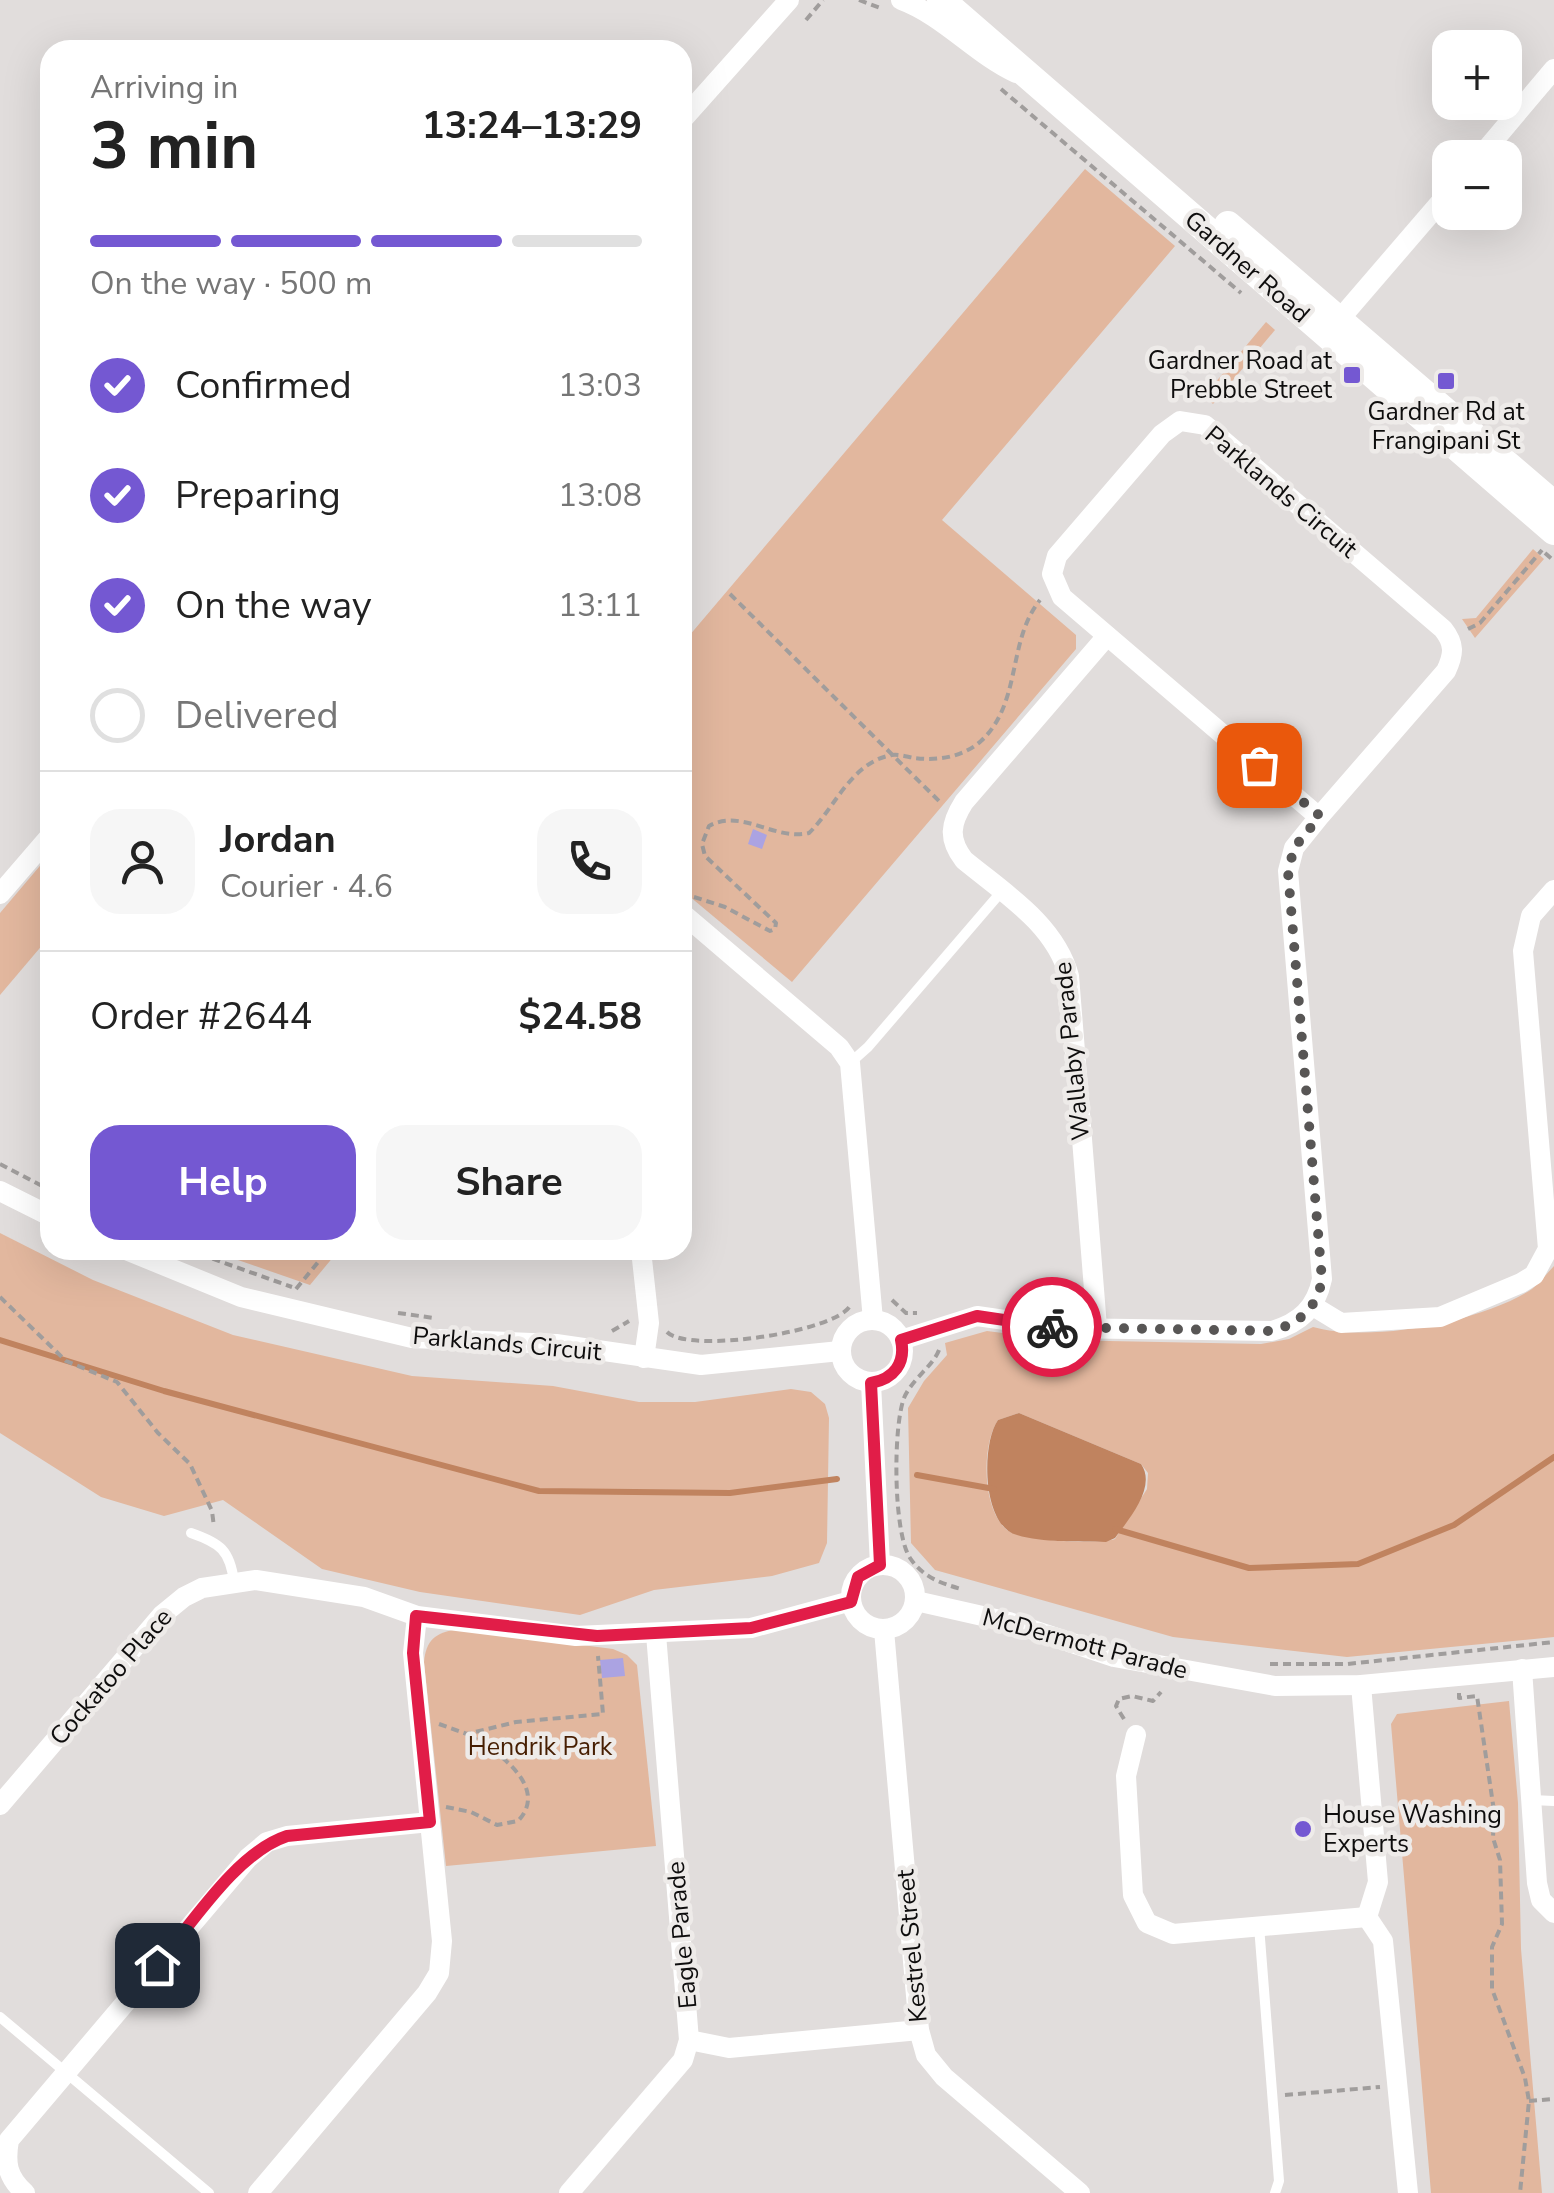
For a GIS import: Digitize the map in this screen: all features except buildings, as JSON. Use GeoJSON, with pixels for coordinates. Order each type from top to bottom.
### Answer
{"type":"FeatureCollection","features":[{"type":"Feature","properties":{"kind":"street"},"geometry":{"type":"LineString","coordinates":[[692,109],[789,0]]}},
{"type":"Feature","properties":{"kind":"street","name":"Gardner Road"},"geometry":{"type":"LineString","coordinates":[[941,0],[1548,541]]}},
{"type":"Feature","properties":{"kind":"street","name":"Gardner Road"},"geometry":{"type":"LineString","coordinates":[[964,0],[1554,505]]}},
{"type":"Feature","properties":{"kind":"street"},"geometry":{"type":"LineString","coordinates":[[893,5],[918,6],[988,60],[1036,82]]}},
{"type":"Feature","properties":{"kind":"street"},"geometry":{"type":"LineString","coordinates":[[1494,140],[1554,70]]}},
{"type":"Feature","properties":{"kind":"street"},"geometry":{"type":"LineString","coordinates":[[1339,320],[1432,212]]}},
{"type":"Feature","properties":{"kind":"street","name":"Parklands Circuit"},"geometry":{"type":"LineString","coordinates":[[1055,588],[1052,574],[1057,556],[1162,434],[1171,426],[1192,421],[1205,425],[1450,637]]}},
{"type":"Feature","properties":{"kind":"street"},"geometry":{"type":"LineString","coordinates":[[1055,588],[1320,816]]}},
{"type":"Feature","properties":{"kind":"street"},"geometry":{"type":"LineString","coordinates":[[956,816],[1107,636]]}},
{"type":"Feature","properties":{"kind":"street"},"geometry":{"type":"LineString","coordinates":[[901,1340],[977,1316],[1060,1328],[1272,1331],[1288,1326],[1313,1306],[1322,1280],[1288,872],[1294,848],[1446,671],[1453,656],[1450,637]]}},
{"type":"Feature","properties":{"kind":"street","name":"Wallaby Parade"},"geometry":{"type":"LineString","coordinates":[[956,816],[952,826],[956,849],[1050,934],[1062,952],[1069,976],[1098,1327]]}},
{"type":"Feature","properties":{"kind":"street"},"geometry":{"type":"LineString","coordinates":[[0,894],[40,848]]}},
{"type":"Feature","properties":{"kind":"street"},"geometry":{"type":"LineString","coordinates":[[1313,1306],[1341,1324],[1440,1316],[1521,1283],[1534,1275],[1551,1250],[1522,952],[1532,916],[1554,890]]}},
{"type":"Feature","properties":{"kind":"street"},"geometry":{"type":"LineString","coordinates":[[692,920],[839,1048],[850,1063],[873,1320]]}},
{"type":"Feature","properties":{"kind":"street"},"geometry":{"type":"LineString","coordinates":[[0,1191],[40,1211]]}},
{"type":"Feature","properties":{"kind":"street","name":"Parklands Circuit"},"geometry":{"type":"LineString","coordinates":[[150,1260],[241,1297],[412,1338],[556,1344],[701,1364],[840,1352]]}},
{"type":"Feature","properties":{"kind":"street"},"geometry":{"type":"LineString","coordinates":[[642,1260],[649,1324],[644,1358]]}},
{"type":"Feature","properties":{"kind":"street"},"geometry":{"type":"LineString","coordinates":[[873,1320],[890,1326],[901,1340],[902,1360],[890,1376],[871,1383],[846,1370],[840,1352],[846,1332],[854,1325],[873,1320]]}},
{"type":"Feature","properties":{"kind":"street"},"geometry":{"type":"LineString","coordinates":[[871,1383],[880,1565]]}},
{"type":"Feature","properties":{"kind":"street"},"geometry":{"type":"LineString","coordinates":[[880,1565],[903,1571],[914,1585],[916,1601],[901,1624],[884,1630],[859,1618],[851,1602],[858,1577],[880,1565]]}},
{"type":"Feature","properties":{"kind":"street","name":"Cockatoo Place"},"geometry":{"type":"LineString","coordinates":[[0,1805],[162,1616],[184,1597],[234,1582],[256,1580],[364,1597],[416,1616],[597,1636],[751,1628],[851,1602]]}},
{"type":"Feature","properties":{"kind":"street","name":"McDermott Parade"},"geometry":{"type":"LineString","coordinates":[[916,1601],[1008,1622],[1114,1657],[1275,1686],[1361,1684],[1554,1667]]}},
{"type":"Feature","properties":{"kind":"street"},"geometry":{"type":"LineString","coordinates":[[258,2193],[439,1974],[442,1941],[413,1653],[416,1616]]}},
{"type":"Feature","properties":{"kind":"street","name":"Kestrel Street"},"geometry":{"type":"LineString","coordinates":[[884,1630],[918,2030],[926,2055],[944,2077],[1080,2193]]}},
{"type":"Feature","properties":{"kind":"street","name":"Eagle Parade"},"geometry":{"type":"LineString","coordinates":[[569,2193],[683,2060],[689,2040],[656,1634]]}},
{"type":"Feature","properties":{"kind":"street"},"geometry":{"type":"LineString","coordinates":[[1522,1669],[1537,1884],[1541,1900],[1554,1913]]}},
{"type":"Feature","properties":{"kind":"street"},"geometry":{"type":"LineString","coordinates":[[1361,1684],[1378,1882],[1367,1917]]}},
{"type":"Feature","properties":{"kind":"street"},"geometry":{"type":"LineString","coordinates":[[1136,1735],[1126,1776],[1133,1894],[1138,1911],[1159,1931],[1173,1934],[1367,1917]]}},
{"type":"Feature","properties":{"kind":"street"},"geometry":{"type":"LineString","coordinates":[[25,2193],[15,2184],[5,2162],[9,2140],[248,1858],[267,1842],[287,1836],[430,1822]]}},
{"type":"Feature","properties":{"kind":"street"},"geometry":{"type":"LineString","coordinates":[[1367,1917],[1383,1942],[1408,2193]]}},
{"type":"Feature","properties":{"kind":"street"},"geometry":{"type":"LineString","coordinates":[[689,2040],[729,2048],[918,2030]]}},
{"type":"Feature","properties":{"kind":"lane"},"geometry":{"type":"LineString","coordinates":[[850,1063],[1002,891]]}},
{"type":"Feature","properties":{"kind":"lane"},"geometry":{"type":"LineString","coordinates":[[190,1532],[216,1541],[227,1551],[234,1582]]}},
{"type":"Feature","properties":{"kind":"lane"},"geometry":{"type":"LineString","coordinates":[[1531,1800],[1554,1801]]}},
{"type":"Feature","properties":{"kind":"lane"},"geometry":{"type":"LineString","coordinates":[[1259,1926],[1275,2096],[1280,2182],[1275,2193]]}},
{"type":"Feature","properties":{"kind":"lane"},"geometry":{"type":"LineString","coordinates":[[0,2017],[209,2193]]}},
{"type":"Feature","properties":{"kind":"path"},"geometry":{"type":"LineString","coordinates":[[806,20],[823,0]]}},
{"type":"Feature","properties":{"kind":"path"},"geometry":{"type":"LineString","coordinates":[[859,0],[893,5]]}},
{"type":"Feature","properties":{"kind":"path"},"geometry":{"type":"LineString","coordinates":[[992,82],[1245,296]]}},
{"type":"Feature","properties":{"kind":"path"},"geometry":{"type":"LineString","coordinates":[[1548,541],[1554,560]]}},
{"type":"Feature","properties":{"kind":"path"},"geometry":{"type":"LineString","coordinates":[[1450,637],[1480,622],[1548,541]]}},
{"type":"Feature","properties":{"kind":"path"},"geometry":{"type":"LineString","coordinates":[[692,899],[696,894],[770,932],[776,923],[705,856],[702,844],[708,826],[737,820],[787,836],[809,833],[859,773],[894,754],[947,758],[980,742],[1004,708],[1025,625],[1039,601],[1055,588]]}},
{"type":"Feature","properties":{"kind":"path"},"geometry":{"type":"LineString","coordinates":[[730,594],[956,816]]}},
{"type":"Feature","properties":{"kind":"path"},"geometry":{"type":"LineString","coordinates":[[0,1164],[40,1185]]}},
{"type":"Feature","properties":{"kind":"path"},"geometry":{"type":"LineString","coordinates":[[216,1260],[314,1293]]}},
{"type":"Feature","properties":{"kind":"path"},"geometry":{"type":"LineString","coordinates":[[296,1289],[320,1260]]}},
{"type":"Feature","properties":{"kind":"path"},"geometry":{"type":"LineString","coordinates":[[611,1332],[623,1328],[631,1319],[666,1325],[668,1335],[679,1341],[742,1340],[834,1321],[845,1315],[854,1296],[870,1293],[888,1292],[906,1313],[929,1313],[940,1353],[910,1385],[898,1426],[900,1523],[904,1547],[923,1573],[936,1582],[974,1593]]}},
{"type":"Feature","properties":{"kind":"path"},"geometry":{"type":"LineString","coordinates":[[0,1297],[66,1360],[117,1382],[158,1434],[190,1464],[212,1511],[216,1541]]}},
{"type":"Feature","properties":{"kind":"path"},"geometry":{"type":"LineString","coordinates":[[384,1309],[446,1320]]}},
{"type":"Feature","properties":{"kind":"path"},"geometry":{"type":"LineString","coordinates":[[467,1734],[516,1722],[603,1714],[597,1636]]}},
{"type":"Feature","properties":{"kind":"path"},"geometry":{"type":"LineString","coordinates":[[1262,1664],[1347,1664],[1554,1642]]}},
{"type":"Feature","properties":{"kind":"path"},"geometry":{"type":"LineString","coordinates":[[1454,1652],[1459,1698],[1477,1696],[1494,1811],[1502,1924],[1492,1948],[1492,1988],[1525,2078],[1528,2101],[1520,2193]]}},
{"type":"Feature","properties":{"kind":"path"},"geometry":{"type":"LineString","coordinates":[[1136,1735],[1116,1702],[1132,1696],[1152,1700],[1161,1692]]}},
{"type":"Feature","properties":{"kind":"path"},"geometry":{"type":"LineString","coordinates":[[421,1723],[442,1724],[494,1749],[516,1769],[526,1788],[528,1806],[523,1817],[513,1824],[497,1824],[428,1798]]}},
{"type":"Feature","properties":{"kind":"path"},"geometry":{"type":"LineString","coordinates":[[1275,2096],[1397,2086]]}},
{"type":"Feature","properties":{"kind":"path"},"geometry":{"type":"LineString","coordinates":[[1528,2101],[1554,2099]]}},
{"type":"Feature","properties":{"kind":"green space"},"geometry":{"type":"Polygon","coordinates":[[[1085,169],[1175,246],[942,520],[1076,635],[1076,649],[792,982],[692,899],[692,632],[1085,169]]]}},
{"type":"Feature","properties":{"kind":"green space"},"geometry":{"type":"Polygon","coordinates":[[[1266,322],[1275,330],[1213,404],[1204,396],[1266,322]]]}},
{"type":"Feature","properties":{"kind":"green space"},"geometry":{"type":"Polygon","coordinates":[[[1533,549],[1544,559],[1475,638],[1462,619],[1476,618],[1533,549]]]}},
{"type":"Feature","properties":{"kind":"green space"},"geometry":{"type":"Polygon","coordinates":[[[40,866],[40,948],[0,995],[0,913],[40,866]]]}},
{"type":"Feature","properties":{"kind":"green space"},"geometry":{"type":"Polygon","coordinates":[[[0,1233],[40,1253],[40,1260],[53,1260],[93,1280],[233,1335],[412,1376],[553,1386],[639,1402],[695,1402],[791,1389],[811,1392],[825,1404],[829,1418],[827,1543],[819,1563],[772,1576],[654,1590],[580,1615],[420,1592],[322,1569],[223,1500],[164,1516],[101,1497],[0,1433],[0,1233]]]}},
{"type":"Feature","properties":{"kind":"green space"},"geometry":{"type":"Polygon","coordinates":[[[238,1260],[331,1260],[310,1285],[238,1260]]]}},
{"type":"Feature","properties":{"kind":"green space"},"geometry":{"type":"Polygon","coordinates":[[[1554,1266],[1554,1637],[1347,1657],[1173,1637],[935,1570],[911,1543],[908,1408],[924,1381],[947,1355],[945,1343],[987,1331],[1058,1340],[1261,1344],[1289,1339],[1313,1327],[1394,1331],[1456,1320],[1510,1301],[1532,1289],[1554,1266]],[[1019,1413],[998,1420],[992,1431],[987,1461],[989,1493],[999,1521],[1015,1534],[1060,1541],[1106,1541],[1115,1539],[1147,1489],[1148,1473],[1141,1464],[1019,1413]]]}},
{"type":"Feature","properties":{"kind":"green space","name":"Hendrik Park"},"geometry":{"type":"Polygon","coordinates":[[[457,1629],[613,1649],[637,1665],[656,1846],[446,1866],[424,1662],[433,1639],[457,1629]]]}},
{"type":"Feature","properties":{"kind":"green space"},"geometry":{"type":"Polygon","coordinates":[[[1509,1701],[1518,1803],[1521,1949],[1542,2193],[1431,2193],[1391,1724],[1397,1714],[1509,1701]]]}},
{"type":"Feature","properties":{"kind":"shaded area"},"geometry":{"type":"Polygon","coordinates":[[[1019,1413],[1141,1464],[1146,1483],[1143,1493],[1115,1538],[1106,1542],[1027,1538],[1005,1528],[991,1501],[989,1447],[998,1420],[1019,1413]]]}},
{"type":"Feature","properties":{"kind":"waterway"},"geometry":{"type":"LineString","coordinates":[[0,1340],[164,1391],[539,1491],[730,1493],[837,1479]]}},
{"type":"Feature","properties":{"kind":"waterway"},"geometry":{"type":"LineString","coordinates":[[1115,1529],[1249,1568],[1358,1564],[1454,1525],[1554,1457]]}},
{"type":"Feature","properties":{"kind":"waterway"},"geometry":{"type":"LineString","coordinates":[[917,1475],[994,1489]]}},
{"type":"Feature","properties":{"kind":"way so far"},"geometry":{"type":"LineString","coordinates":[[1052,1327],[1272,1331],[1302,1318],[1319,1293],[1322,1280],[1288,872],[1294,848],[1320,816],[1259,765]]}},
{"type":"Feature","properties":{"kind":"place","name":"Gardner Road at Prebble Street"},"geometry":{"type":"Point","coordinates":[1352,375]}},
{"type":"Feature","properties":{"kind":"place","name":"Gardner Rd at Frangipani St"},"geometry":{"type":"Point","coordinates":[1446,381]}},
{"type":"Feature","properties":{"kind":"place","name":"House Washing Experts"},"geometry":{"type":"Point","coordinates":[1303,1829]}},
{"type":"Feature","properties":{"kind":"route"},"geometry":{"type":"LineString","coordinates":[[157,1965],[248,1858],[267,1842],[287,1836],[430,1822],[413,1653],[416,1616],[597,1636],[751,1628],[851,1602],[858,1577],[880,1565],[871,1383],[882,1381],[898,1369],[902,1360],[901,1340],[977,1316],[1052,1327]]}}]}
